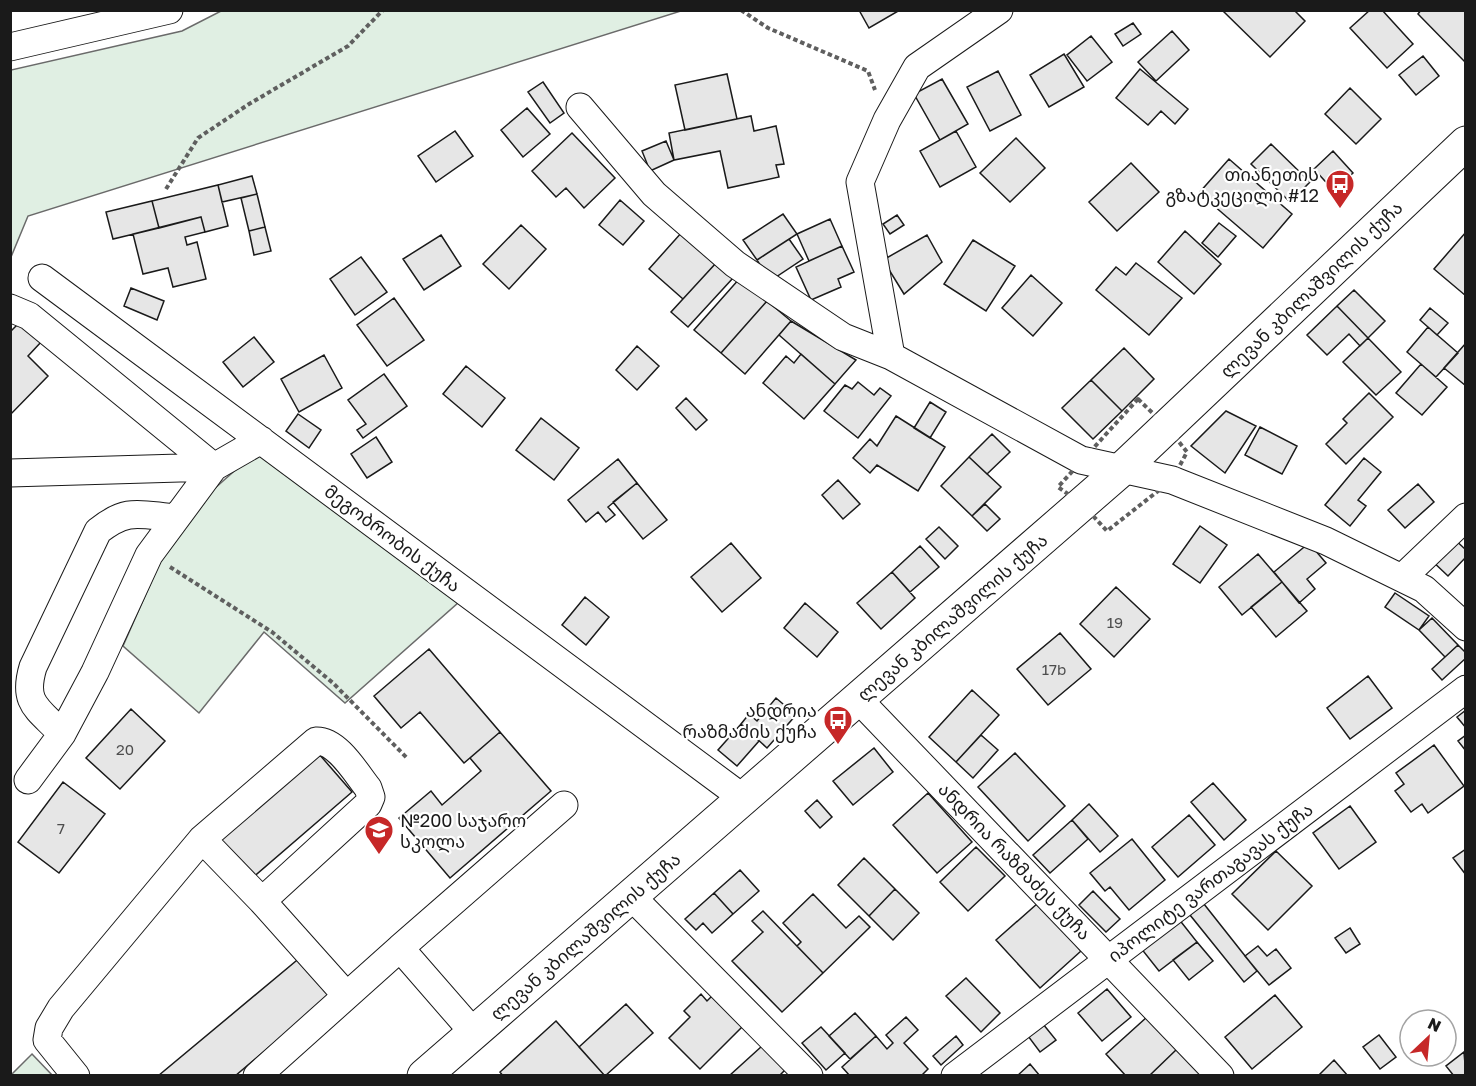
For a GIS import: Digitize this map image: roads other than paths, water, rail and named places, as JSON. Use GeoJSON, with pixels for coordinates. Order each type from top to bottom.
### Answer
{"type":"FeatureCollection","features":[{"type":"Feature","properties":{"kind":"main road","name":"ლევან კბილაშვილის ქუჩა"},"geometry":{"type":"LineString","coordinates":[[424,1076],[1121,470],[1466,143]]}},
{"type":"Feature","properties":{"kind":"street"},"geometry":{"type":"LineString","coordinates":[[10,47],[168,10]]}},
{"type":"Feature","properties":{"kind":"street"},"geometry":{"type":"LineString","coordinates":[[891,356],[860,182],[887,120],[917,67],[999,10]]}},
{"type":"Feature","properties":{"kind":"street"},"geometry":{"type":"LineString","coordinates":[[580,107],[654,194],[735,264],[843,337],[891,356],[1081,460],[1172,480],[1326,541],[1424,589],[1466,627]]}},
{"type":"Feature","properties":{"kind":"street","name":"მეგობრობის ქუჩა"},"geometry":{"type":"LineString","coordinates":[[42,278],[743,798]]}},
{"type":"Feature","properties":{"kind":"street"},"geometry":{"type":"LineString","coordinates":[[10,308],[29,316],[214,467]]}},
{"type":"Feature","properties":{"kind":"street"},"geometry":{"type":"LineString","coordinates":[[28,780],[62,734],[95,672],[149,555],[214,467],[261,440]]}},
{"type":"Feature","properties":{"kind":"street"},"geometry":{"type":"LineString","coordinates":[[10,473],[214,467]]}},
{"type":"Feature","properties":{"kind":"street"},"geometry":{"type":"LineString","coordinates":[[62,734],[29,698],[27,686],[33,667],[98,531],[127,513],[176,518]]}},
{"type":"Feature","properties":{"kind":"street"},"geometry":{"type":"LineString","coordinates":[[1402,578],[1466,517]]}},
{"type":"Feature","properties":{"kind":"street","name":"იპოლიტე ვართაგავას ქუჩა"},"geometry":{"type":"LineString","coordinates":[[955,1076],[1466,689]]}},
{"type":"Feature","properties":{"kind":"street","name":"ანდრია რაზმაძეს ქუჩა"},"geometry":{"type":"LineString","coordinates":[[858,699],[1220,1076]]}},
{"type":"Feature","properties":{"kind":"street"},"geometry":{"type":"LineString","coordinates":[[76,1076],[47,1040],[49,1028],[61,1008],[202,839],[316,741],[323,740],[332,746],[368,788],[371,797],[368,804],[262,901]]}},
{"type":"Feature","properties":{"kind":"street"},"geometry":{"type":"LineString","coordinates":[[257,1076],[346,995],[564,805]]}},
{"type":"Feature","properties":{"kind":"street"},"geometry":{"type":"LineString","coordinates":[[202,839],[262,901],[346,995]]}},
{"type":"Feature","properties":{"kind":"street"},"geometry":{"type":"LineString","coordinates":[[631,896],[809,1076]]}},
{"type":"Feature","properties":{"kind":"street"},"geometry":{"type":"LineString","coordinates":[[400,948],[474,1033]]}},
{"type":"Feature","properties":{"kind":"place","name":"თიანეთის გზატკეცილი #12"},"geometry":{"type":"Point","coordinates":[1340,210]}},
{"type":"Feature","properties":{"kind":"place","name":"ანდრია რაზმაძის ქუჩა"},"geometry":{"type":"Point","coordinates":[838,746]}},
{"type":"Feature","properties":{"kind":"place","name":"№200 საჯარო სკოლა"},"geometry":{"type":"Point","coordinates":[379,856]}}]}
